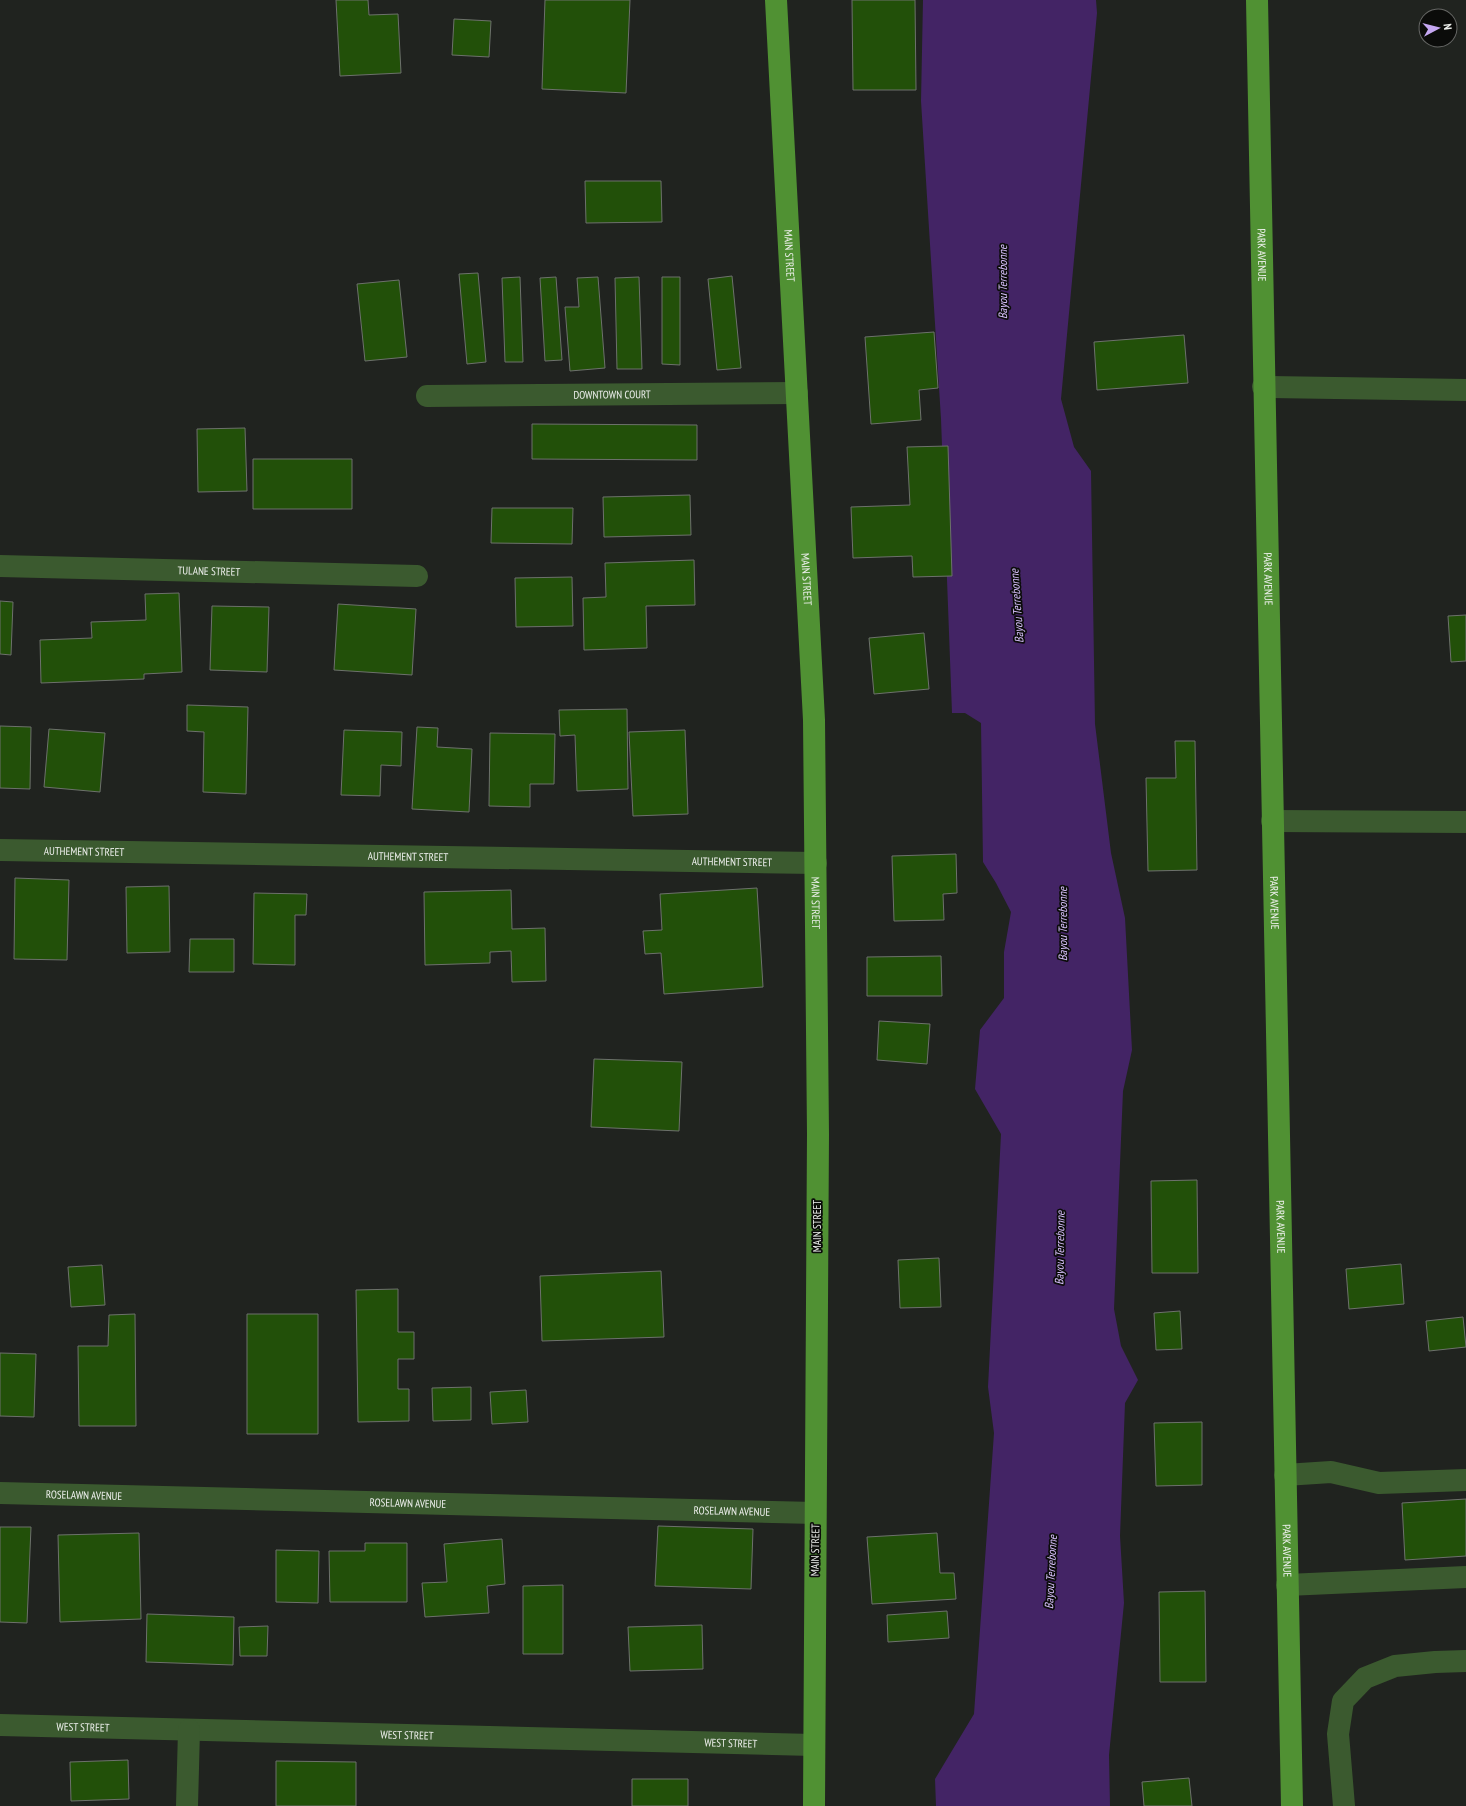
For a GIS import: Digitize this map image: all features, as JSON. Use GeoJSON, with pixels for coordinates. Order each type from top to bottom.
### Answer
{"type":"FeatureCollection","features":[{"type":"Feature","properties":{"kind":"main road","name":"MAIN STREET"},"geometry":{"type":"LineString","coordinates":[[776,0],[814,720],[818,1142],[813,1745],[814,1806]]}},
{"type":"Feature","properties":{"kind":"main road","name":"PARK AVENUE"},"geometry":{"type":"LineString","coordinates":[[1257,0],[1263,387],[1292,1806]]}},
{"type":"Feature","properties":{"kind":"street"},"geometry":{"type":"LineString","coordinates":[[1263,387],[1466,390]]}},
{"type":"Feature","properties":{"kind":"street","name":"DOWNTOWN COURT"},"geometry":{"type":"LineString","coordinates":[[427,396],[797,393]]}},
{"type":"Feature","properties":{"kind":"street","name":"TULANE STREET"},"geometry":{"type":"LineString","coordinates":[[0,566],[417,576]]}},
{"type":"Feature","properties":{"kind":"street"},"geometry":{"type":"LineString","coordinates":[[1272,821],[1466,822]]}},
{"type":"Feature","properties":{"kind":"street","name":"AUTHEMENT STREET"},"geometry":{"type":"LineString","coordinates":[[0,850],[816,863]]}},
{"type":"Feature","properties":{"kind":"street"},"geometry":{"type":"LineString","coordinates":[[1285,1475],[1331,1472],[1379,1483],[1466,1480]]}},
{"type":"Feature","properties":{"kind":"street","name":"ROSELAWN AVENUE"},"geometry":{"type":"LineString","coordinates":[[0,1493],[815,1513]]}},
{"type":"Feature","properties":{"kind":"street"},"geometry":{"type":"LineString","coordinates":[[1287,1585],[1466,1578]]}},
{"type":"Feature","properties":{"kind":"street"},"geometry":{"type":"LineString","coordinates":[[1344,1806],[1338,1734],[1343,1701],[1365,1678],[1395,1666],[1466,1661]]}},
{"type":"Feature","properties":{"kind":"street","name":"WEST STREET"},"geometry":{"type":"LineString","coordinates":[[0,1725],[813,1745]]}},
{"type":"Feature","properties":{"kind":"street"},"geometry":{"type":"LineString","coordinates":[[187,1806],[189,1730]]}},
{"type":"Feature","properties":{"kind":"water","name":"Bayou Terrebonne"},"geometry":{"type":"Polygon","coordinates":[[[923,0],[1096,0],[1097,13],[1061,399],[1074,447],[1091,471],[1095,724],[1111,853],[1125,918],[1132,1050],[1123,1091],[1114,1309],[1121,1346],[1138,1380],[1125,1403],[1120,1536],[1124,1603],[1109,1755],[1110,1806],[936,1806],[935,1779],[974,1714],[994,1433],[988,1387],[1001,1134],[975,1089],[980,1030],[1004,998],[1004,952],[1011,912],[983,862],[981,723],[965,713],[952,713],[941,419],[921,101],[923,0]]]}},
{"type":"Feature","properties":{"kind":"building"},"geometry":{"type":"Polygon","coordinates":[[[336,0],[368,0],[369,15],[398,14],[401,73],[340,76],[336,0]]]}},
{"type":"Feature","properties":{"kind":"building"},"geometry":{"type":"Polygon","coordinates":[[[545,0],[630,0],[626,93],[542,89],[545,0]]]}},
{"type":"Feature","properties":{"kind":"building"},"geometry":{"type":"Polygon","coordinates":[[[852,0],[915,0],[916,90],[853,90],[852,0]]]}},
{"type":"Feature","properties":{"kind":"building"},"geometry":{"type":"Polygon","coordinates":[[[454,19],[491,21],[489,57],[452,55],[454,19]]]}},
{"type":"Feature","properties":{"kind":"building"},"geometry":{"type":"Polygon","coordinates":[[[585,181],[661,181],[662,222],[586,223],[585,181]]]}},
{"type":"Feature","properties":{"kind":"building"},"geometry":{"type":"Polygon","coordinates":[[[478,273],[486,362],[467,364],[459,274],[478,273]]]}},
{"type":"Feature","properties":{"kind":"building"},"geometry":{"type":"Polygon","coordinates":[[[732,276],[741,368],[717,370],[708,279],[732,276]]]}},
{"type":"Feature","properties":{"kind":"building"},"geometry":{"type":"Polygon","coordinates":[[[520,277],[523,362],[505,362],[502,278],[520,277]]]}},
{"type":"Feature","properties":{"kind":"building"},"geometry":{"type":"Polygon","coordinates":[[[556,277],[562,360],[545,361],[540,278],[556,277]]]}},
{"type":"Feature","properties":{"kind":"building"},"geometry":{"type":"Polygon","coordinates":[[[598,277],[605,368],[570,371],[565,307],[579,307],[577,278],[598,277]]]}},
{"type":"Feature","properties":{"kind":"building"},"geometry":{"type":"Polygon","coordinates":[[[639,277],[642,369],[617,369],[615,278],[639,277]]]}},
{"type":"Feature","properties":{"kind":"building"},"geometry":{"type":"Polygon","coordinates":[[[662,277],[680,277],[680,365],[662,364],[662,277]]]}},
{"type":"Feature","properties":{"kind":"building"},"geometry":{"type":"Polygon","coordinates":[[[399,280],[407,357],[365,361],[357,284],[399,280]]]}},
{"type":"Feature","properties":{"kind":"building"},"geometry":{"type":"Polygon","coordinates":[[[934,332],[938,388],[919,390],[921,420],[871,424],[865,337],[934,332]]]}},
{"type":"Feature","properties":{"kind":"building"},"geometry":{"type":"Polygon","coordinates":[[[1184,335],[1188,383],[1097,390],[1094,342],[1184,335]]]}},
{"type":"Feature","properties":{"kind":"building"},"geometry":{"type":"Polygon","coordinates":[[[532,424],[697,425],[697,460],[532,459],[532,424]]]}},
{"type":"Feature","properties":{"kind":"building"},"geometry":{"type":"Polygon","coordinates":[[[245,428],[247,491],[198,492],[197,429],[245,428]]]}},
{"type":"Feature","properties":{"kind":"building"},"geometry":{"type":"Polygon","coordinates":[[[948,446],[952,576],[913,577],[912,556],[853,558],[851,507],[910,505],[907,447],[948,446]]]}},
{"type":"Feature","properties":{"kind":"building"},"geometry":{"type":"Polygon","coordinates":[[[253,459],[352,459],[352,509],[253,509],[253,459]]]}},
{"type":"Feature","properties":{"kind":"building"},"geometry":{"type":"Polygon","coordinates":[[[690,495],[691,535],[604,537],[603,497],[690,495]]]}},
{"type":"Feature","properties":{"kind":"building"},"geometry":{"type":"Polygon","coordinates":[[[492,508],[573,508],[572,544],[491,543],[492,508]]]}},
{"type":"Feature","properties":{"kind":"building"},"geometry":{"type":"Polygon","coordinates":[[[694,560],[695,605],[646,606],[647,648],[584,650],[583,598],[606,597],[605,563],[694,560]]]}},
{"type":"Feature","properties":{"kind":"building"},"geometry":{"type":"Polygon","coordinates":[[[572,577],[573,626],[516,627],[515,578],[572,577]]]}},
{"type":"Feature","properties":{"kind":"building"},"geometry":{"type":"Polygon","coordinates":[[[179,593],[182,672],[144,674],[144,679],[41,683],[40,640],[92,638],[91,622],[146,620],[145,594],[179,593]]]}},
{"type":"Feature","properties":{"kind":"building"},"geometry":{"type":"Polygon","coordinates":[[[0,601],[13,602],[11,655],[0,654],[0,601]]]}},
{"type":"Feature","properties":{"kind":"building"},"geometry":{"type":"Polygon","coordinates":[[[338,604],[416,609],[412,675],[334,670],[338,604]]]}},
{"type":"Feature","properties":{"kind":"building"},"geometry":{"type":"Polygon","coordinates":[[[212,606],[269,607],[267,672],[210,670],[212,606]]]}},
{"type":"Feature","properties":{"kind":"building"},"geometry":{"type":"Polygon","coordinates":[[[1466,615],[1466,661],[1451,662],[1448,616],[1466,615]]]}},
{"type":"Feature","properties":{"kind":"building"},"geometry":{"type":"Polygon","coordinates":[[[924,633],[929,689],[874,694],[869,638],[924,633]]]}},
{"type":"Feature","properties":{"kind":"building"},"geometry":{"type":"Polygon","coordinates":[[[187,705],[248,707],[246,794],[203,792],[204,732],[187,731],[187,705]]]}},
{"type":"Feature","properties":{"kind":"building"},"geometry":{"type":"Polygon","coordinates":[[[627,709],[628,789],[577,791],[575,735],[560,736],[559,710],[627,709]]]}},
{"type":"Feature","properties":{"kind":"building"},"geometry":{"type":"Polygon","coordinates":[[[0,726],[31,727],[30,789],[0,788],[0,726]]]}},
{"type":"Feature","properties":{"kind":"building"},"geometry":{"type":"Polygon","coordinates":[[[417,727],[438,728],[437,747],[472,749],[469,812],[412,809],[417,727]]]}},
{"type":"Feature","properties":{"kind":"building"},"geometry":{"type":"Polygon","coordinates":[[[49,729],[105,733],[100,792],[44,787],[49,729]]]}},
{"type":"Feature","properties":{"kind":"building"},"geometry":{"type":"Polygon","coordinates":[[[344,730],[402,732],[401,766],[381,765],[380,796],[341,795],[344,730]]]}},
{"type":"Feature","properties":{"kind":"building"},"geometry":{"type":"Polygon","coordinates":[[[685,730],[688,814],[633,816],[629,732],[685,730]]]}},
{"type":"Feature","properties":{"kind":"building"},"geometry":{"type":"Polygon","coordinates":[[[490,733],[555,734],[554,784],[530,784],[530,807],[489,806],[490,733]]]}},
{"type":"Feature","properties":{"kind":"building"},"geometry":{"type":"Polygon","coordinates":[[[1175,741],[1195,741],[1197,870],[1148,871],[1146,778],[1176,778],[1175,741]]]}},
{"type":"Feature","properties":{"kind":"building"},"geometry":{"type":"Polygon","coordinates":[[[956,854],[957,893],[943,894],[944,920],[894,921],[892,856],[956,854]]]}},
{"type":"Feature","properties":{"kind":"building"},"geometry":{"type":"Polygon","coordinates":[[[15,878],[69,880],[67,960],[14,959],[15,878]]]}},
{"type":"Feature","properties":{"kind":"building"},"geometry":{"type":"Polygon","coordinates":[[[169,886],[170,952],[127,953],[126,887],[169,886]]]}},
{"type":"Feature","properties":{"kind":"building"},"geometry":{"type":"Polygon","coordinates":[[[757,888],[763,987],[664,994],[661,953],[645,954],[643,931],[662,930],[660,894],[757,888]]]}},
{"type":"Feature","properties":{"kind":"building"},"geometry":{"type":"Polygon","coordinates":[[[511,890],[512,929],[545,928],[546,981],[512,982],[511,951],[490,952],[490,963],[425,965],[424,892],[511,890]]]}},
{"type":"Feature","properties":{"kind":"building"},"geometry":{"type":"Polygon","coordinates":[[[254,893],[307,894],[306,915],[295,915],[295,965],[253,964],[254,893]]]}},
{"type":"Feature","properties":{"kind":"building"},"geometry":{"type":"Polygon","coordinates":[[[190,939],[234,939],[234,972],[189,972],[190,939]]]}},
{"type":"Feature","properties":{"kind":"building"},"geometry":{"type":"Polygon","coordinates":[[[941,956],[942,996],[867,996],[867,957],[941,956]]]}},
{"type":"Feature","properties":{"kind":"building"},"geometry":{"type":"Polygon","coordinates":[[[879,1021],[930,1024],[927,1064],[877,1060],[879,1021]]]}},
{"type":"Feature","properties":{"kind":"building"},"geometry":{"type":"Polygon","coordinates":[[[594,1059],[682,1062],[679,1131],[591,1127],[594,1059]]]}},
{"type":"Feature","properties":{"kind":"building"},"geometry":{"type":"Polygon","coordinates":[[[1197,1180],[1198,1273],[1152,1273],[1151,1181],[1197,1180]]]}},
{"type":"Feature","properties":{"kind":"building"},"geometry":{"type":"Polygon","coordinates":[[[939,1258],[941,1307],[900,1308],[898,1260],[939,1258]]]}},
{"type":"Feature","properties":{"kind":"building"},"geometry":{"type":"Polygon","coordinates":[[[1401,1264],[1404,1304],[1349,1309],[1346,1269],[1401,1264]]]}},
{"type":"Feature","properties":{"kind":"building"},"geometry":{"type":"Polygon","coordinates":[[[102,1265],[105,1305],[71,1307],[68,1267],[102,1265]]]}},
{"type":"Feature","properties":{"kind":"building"},"geometry":{"type":"Polygon","coordinates":[[[661,1271],[664,1337],[542,1341],[540,1276],[661,1271]]]}},
{"type":"Feature","properties":{"kind":"building"},"geometry":{"type":"Polygon","coordinates":[[[398,1289],[398,1332],[414,1332],[414,1359],[398,1359],[398,1389],[409,1389],[409,1421],[358,1422],[356,1290],[398,1289]]]}},
{"type":"Feature","properties":{"kind":"building"},"geometry":{"type":"Polygon","coordinates":[[[1180,1311],[1182,1349],[1156,1350],[1154,1313],[1180,1311]]]}},
{"type":"Feature","properties":{"kind":"building"},"geometry":{"type":"Polygon","coordinates":[[[135,1314],[136,1426],[79,1426],[78,1346],[108,1346],[109,1315],[135,1314]]]}},
{"type":"Feature","properties":{"kind":"building"},"geometry":{"type":"Polygon","coordinates":[[[247,1314],[318,1314],[318,1434],[247,1434],[247,1314]]]}},
{"type":"Feature","properties":{"kind":"building"},"geometry":{"type":"Polygon","coordinates":[[[1463,1317],[1466,1347],[1429,1351],[1426,1321],[1463,1317]]]}},
{"type":"Feature","properties":{"kind":"building"},"geometry":{"type":"Polygon","coordinates":[[[0,1353],[36,1354],[34,1417],[0,1416],[0,1353]]]}},
{"type":"Feature","properties":{"kind":"building"},"geometry":{"type":"Polygon","coordinates":[[[471,1387],[471,1420],[433,1421],[432,1388],[471,1387]]]}},
{"type":"Feature","properties":{"kind":"building"},"geometry":{"type":"Polygon","coordinates":[[[526,1390],[528,1422],[492,1424],[490,1392],[526,1390]]]}},
{"type":"Feature","properties":{"kind":"building"},"geometry":{"type":"Polygon","coordinates":[[[1202,1422],[1202,1485],[1156,1486],[1154,1423],[1202,1422]]]}},
{"type":"Feature","properties":{"kind":"building"},"geometry":{"type":"Polygon","coordinates":[[[1466,1499],[1466,1556],[1405,1560],[1402,1503],[1466,1499]]]}},
{"type":"Feature","properties":{"kind":"building"},"geometry":{"type":"Polygon","coordinates":[[[658,1526],[753,1529],[751,1589],[655,1586],[658,1526]]]}},
{"type":"Feature","properties":{"kind":"building"},"geometry":{"type":"Polygon","coordinates":[[[0,1527],[31,1527],[27,1623],[0,1622],[0,1527]]]}},
{"type":"Feature","properties":{"kind":"building"},"geometry":{"type":"Polygon","coordinates":[[[139,1533],[141,1619],[60,1622],[58,1535],[139,1533]]]}},
{"type":"Feature","properties":{"kind":"building"},"geometry":{"type":"Polygon","coordinates":[[[937,1533],[940,1573],[954,1573],[956,1599],[872,1604],[867,1537],[937,1533]]]}},
{"type":"Feature","properties":{"kind":"building"},"geometry":{"type":"Polygon","coordinates":[[[502,1539],[505,1584],[487,1586],[489,1613],[425,1617],[422,1583],[447,1582],[444,1544],[502,1539]]]}},
{"type":"Feature","properties":{"kind":"building"},"geometry":{"type":"Polygon","coordinates":[[[365,1543],[407,1543],[407,1602],[330,1602],[329,1551],[365,1551],[365,1543]]]}},
{"type":"Feature","properties":{"kind":"building"},"geometry":{"type":"Polygon","coordinates":[[[276,1550],[319,1551],[318,1603],[276,1602],[276,1550]]]}},
{"type":"Feature","properties":{"kind":"building"},"geometry":{"type":"Polygon","coordinates":[[[563,1585],[563,1654],[523,1654],[523,1586],[563,1585]]]}},
{"type":"Feature","properties":{"kind":"building"},"geometry":{"type":"Polygon","coordinates":[[[1205,1591],[1206,1682],[1160,1682],[1159,1592],[1205,1591]]]}},
{"type":"Feature","properties":{"kind":"building"},"geometry":{"type":"Polygon","coordinates":[[[947,1611],[949,1638],[888,1642],[887,1615],[947,1611]]]}},
{"type":"Feature","properties":{"kind":"building"},"geometry":{"type":"Polygon","coordinates":[[[147,1614],[234,1617],[233,1665],[146,1662],[147,1614]]]}},
{"type":"Feature","properties":{"kind":"building"},"geometry":{"type":"Polygon","coordinates":[[[702,1625],[703,1669],[630,1671],[628,1627],[702,1625]]]}},
{"type":"Feature","properties":{"kind":"building"},"geometry":{"type":"Polygon","coordinates":[[[268,1626],[267,1656],[240,1656],[239,1627],[268,1626]]]}},
{"type":"Feature","properties":{"kind":"building"},"geometry":{"type":"Polygon","coordinates":[[[128,1760],[129,1799],[71,1801],[70,1762],[128,1760]]]}},
{"type":"Feature","properties":{"kind":"building"},"geometry":{"type":"Polygon","coordinates":[[[276,1761],[356,1762],[356,1806],[276,1806],[276,1761]]]}},
{"type":"Feature","properties":{"kind":"building"},"geometry":{"type":"Polygon","coordinates":[[[1189,1778],[1192,1806],[1144,1806],[1142,1782],[1189,1778]]]}},
{"type":"Feature","properties":{"kind":"building"},"geometry":{"type":"Polygon","coordinates":[[[632,1779],[688,1779],[688,1806],[632,1806],[632,1779]]]}}]}
